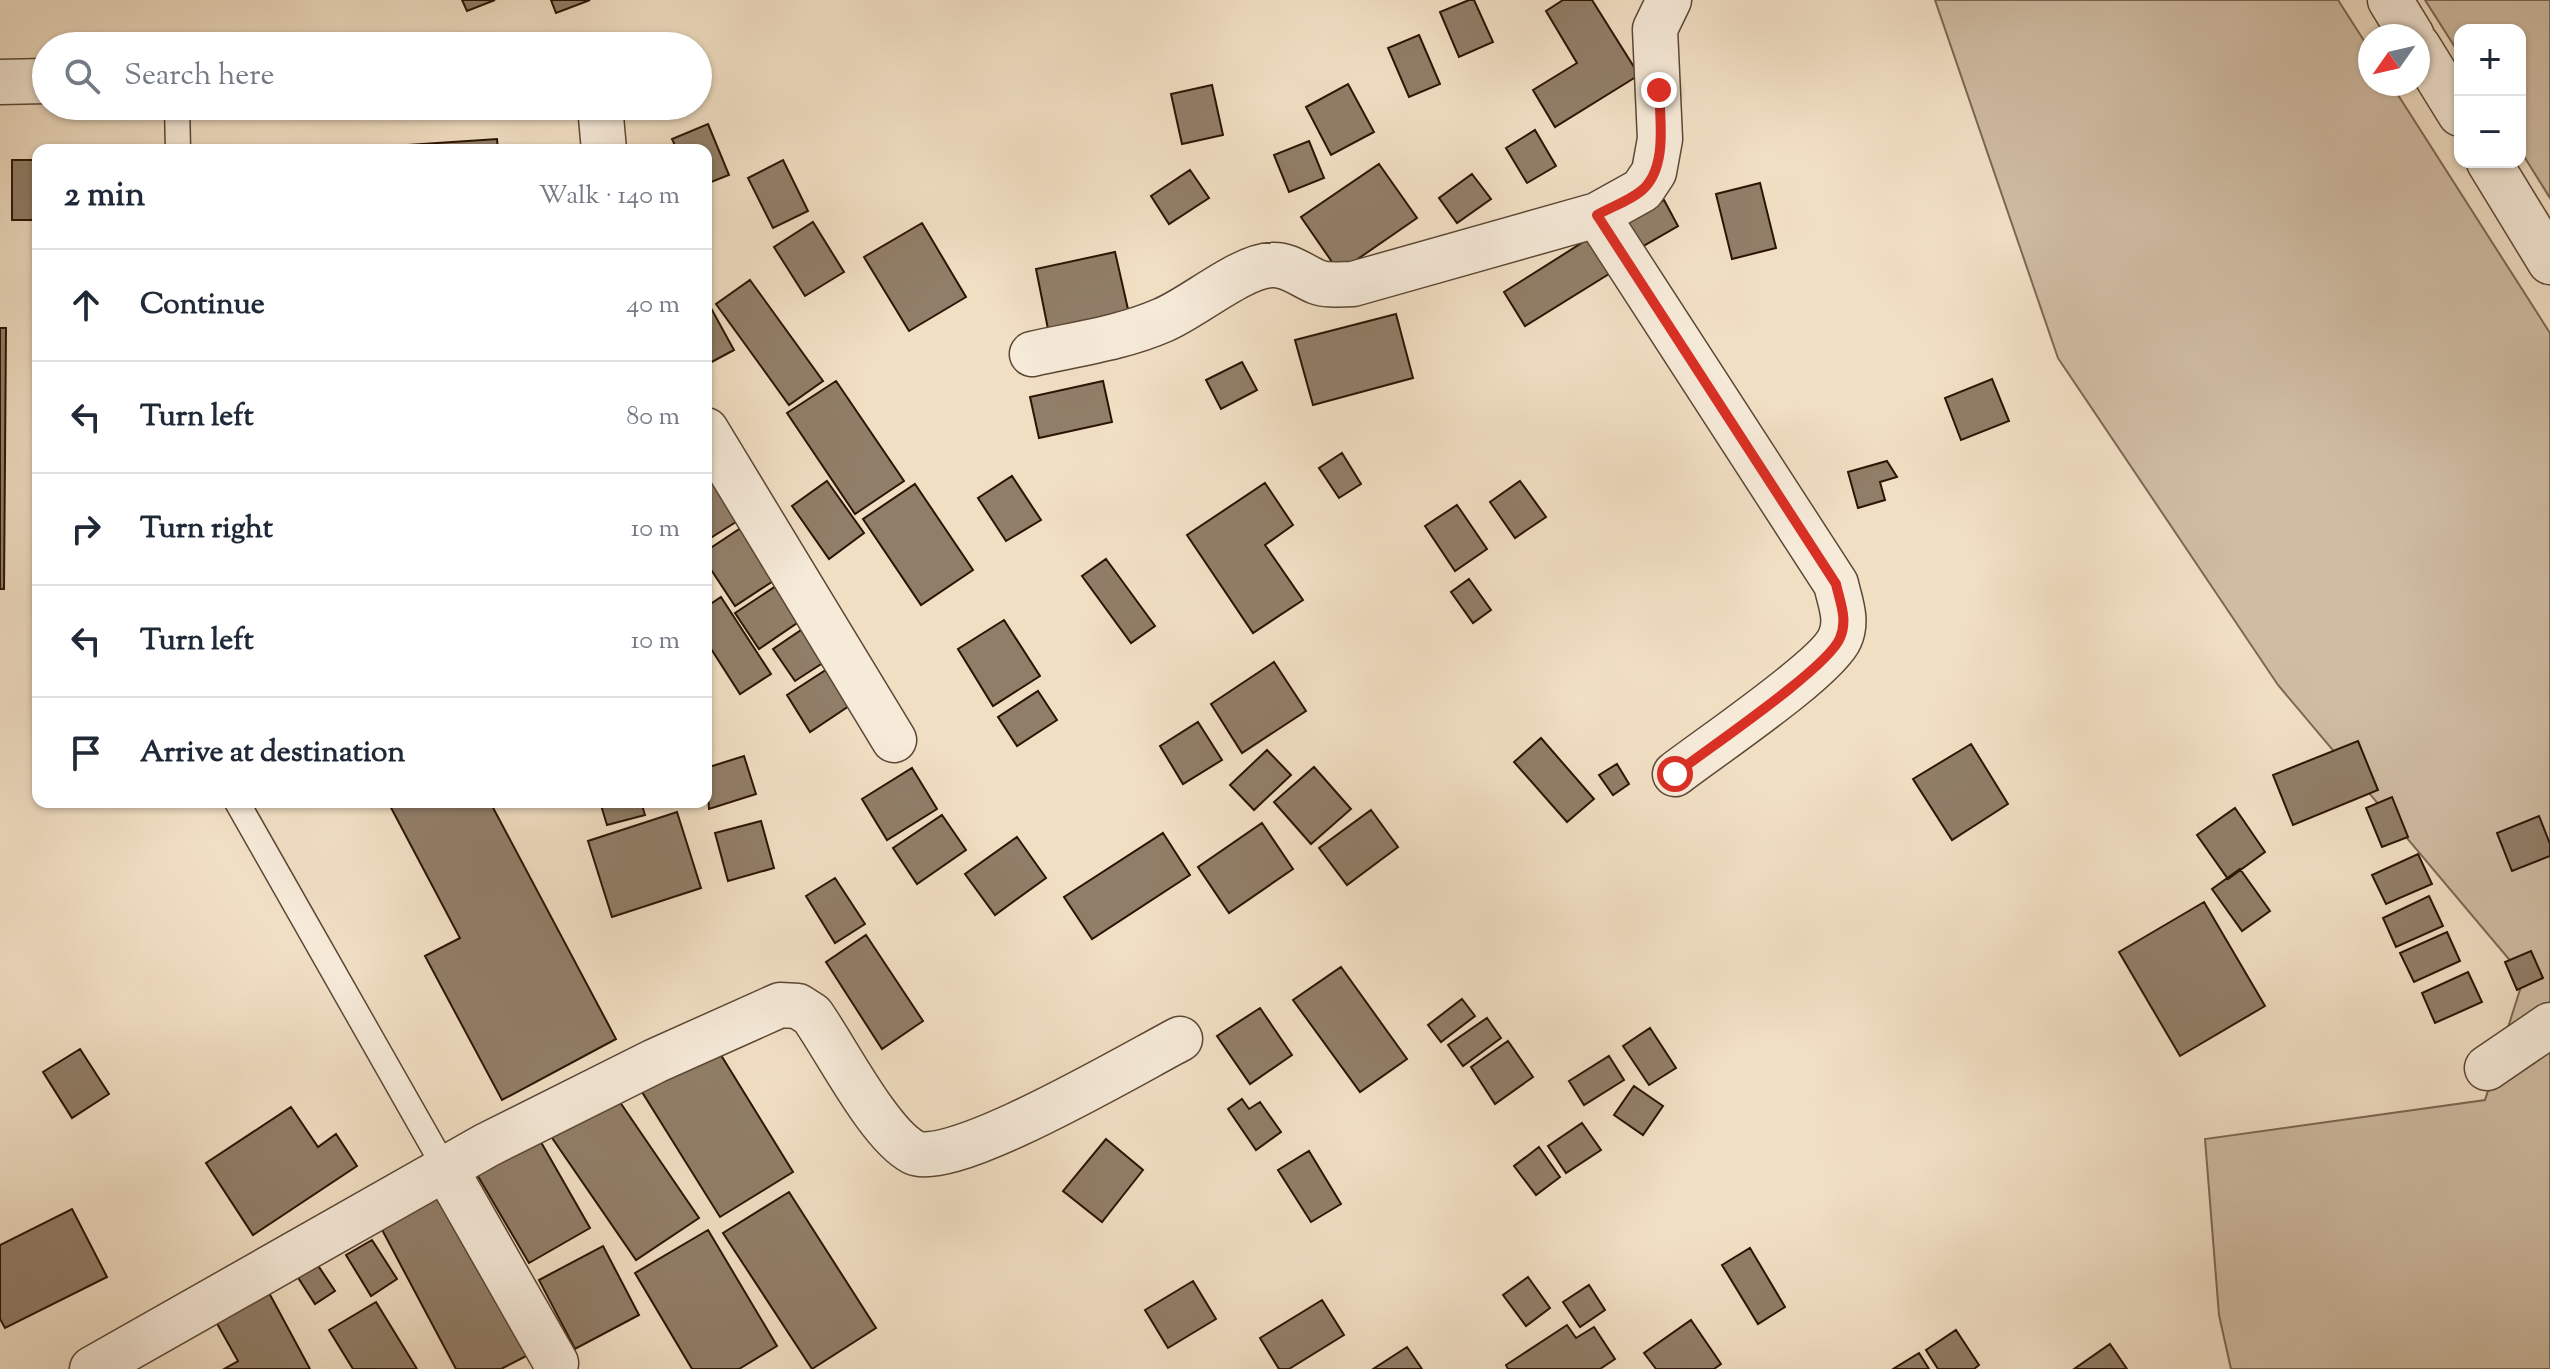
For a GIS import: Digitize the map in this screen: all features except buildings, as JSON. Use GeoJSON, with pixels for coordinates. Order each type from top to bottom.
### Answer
{"type":"FeatureCollection","features":[{"type":"Feature","properties":{"kind":"street"},"geometry":{"type":"LineString","coordinates":[[1032,354],[1118,335],[1160,322],[1194,307],[1248,272],[1269,264],[1285,266],[1320,284],[1353,284],[1597,215],[1642,190],[1654,172],[1660,139],[1655,29],[1669,0]]}},
{"type":"Feature","properties":{"kind":"street"},"geometry":{"type":"LineString","coordinates":[[2390,0],[2405,24]]}},
{"type":"Feature","properties":{"kind":"street"},"geometry":{"type":"LineString","coordinates":[[2430,65],[2454,104]]}},
{"type":"Feature","properties":{"kind":"street"},"geometry":{"type":"LineString","coordinates":[[0,82],[32,81]]}},
{"type":"Feature","properties":{"kind":"street"},"geometry":{"type":"LineString","coordinates":[[601,120],[603,144]]}},
{"type":"Feature","properties":{"kind":"street"},"geometry":{"type":"LineString","coordinates":[[2493,168],[2550,262]]}},
{"type":"Feature","properties":{"kind":"street"},"geometry":{"type":"LineString","coordinates":[[1597,215],[1836,584],[1844,617],[1840,639],[1821,664],[1675,774]]}},
{"type":"Feature","properties":{"kind":"street"},"geometry":{"type":"LineString","coordinates":[[712,440],[894,740]]}},
{"type":"Feature","properties":{"kind":"street"},"geometry":{"type":"LineString","coordinates":[[92,1369],[445,1168],[655,1061],[780,1005],[798,1006],[812,1015],[893,1137],[915,1154],[939,1156],[981,1142],[1180,1039]]}},
{"type":"Feature","properties":{"kind":"street"},"geometry":{"type":"LineString","coordinates":[[2487,1068],[2550,1025]]}},
{"type":"Feature","properties":{"kind":"street"},"geometry":{"type":"LineString","coordinates":[[445,1168],[556,1363]]}},
{"type":"Feature","properties":{"kind":"lane"},"geometry":{"type":"LineString","coordinates":[[177,120],[178,144]]}},
{"type":"Feature","properties":{"kind":"lane"},"geometry":{"type":"LineString","coordinates":[[240,808],[445,1168]]}},
{"type":"Feature","properties":{"kind":"shaded area"},"geometry":{"type":"Polygon","coordinates":[[[1935,0],[2338,0],[2358,31],[2358,96],[2399,96],[2550,333],[2550,1369],[2231,1369],[2219,1315],[2205,1139],[2485,1100],[2524,977],[2278,685],[2058,358],[1935,0]]]}},
{"type":"Feature","properties":{"kind":"shaded area"},"geometry":{"type":"Polygon","coordinates":[[[2425,0],[2550,0],[2550,198],[2526,160],[2526,24],[2454,24],[2454,46],[2425,0]]]}},
{"type":"Feature","properties":{"kind":"route"},"geometry":{"type":"LineString","coordinates":[[1659,90],[1660,139],[1654,172],[1642,190],[1597,215],[1836,584],[1844,617],[1840,639],[1821,664],[1675,774]]}}]}
